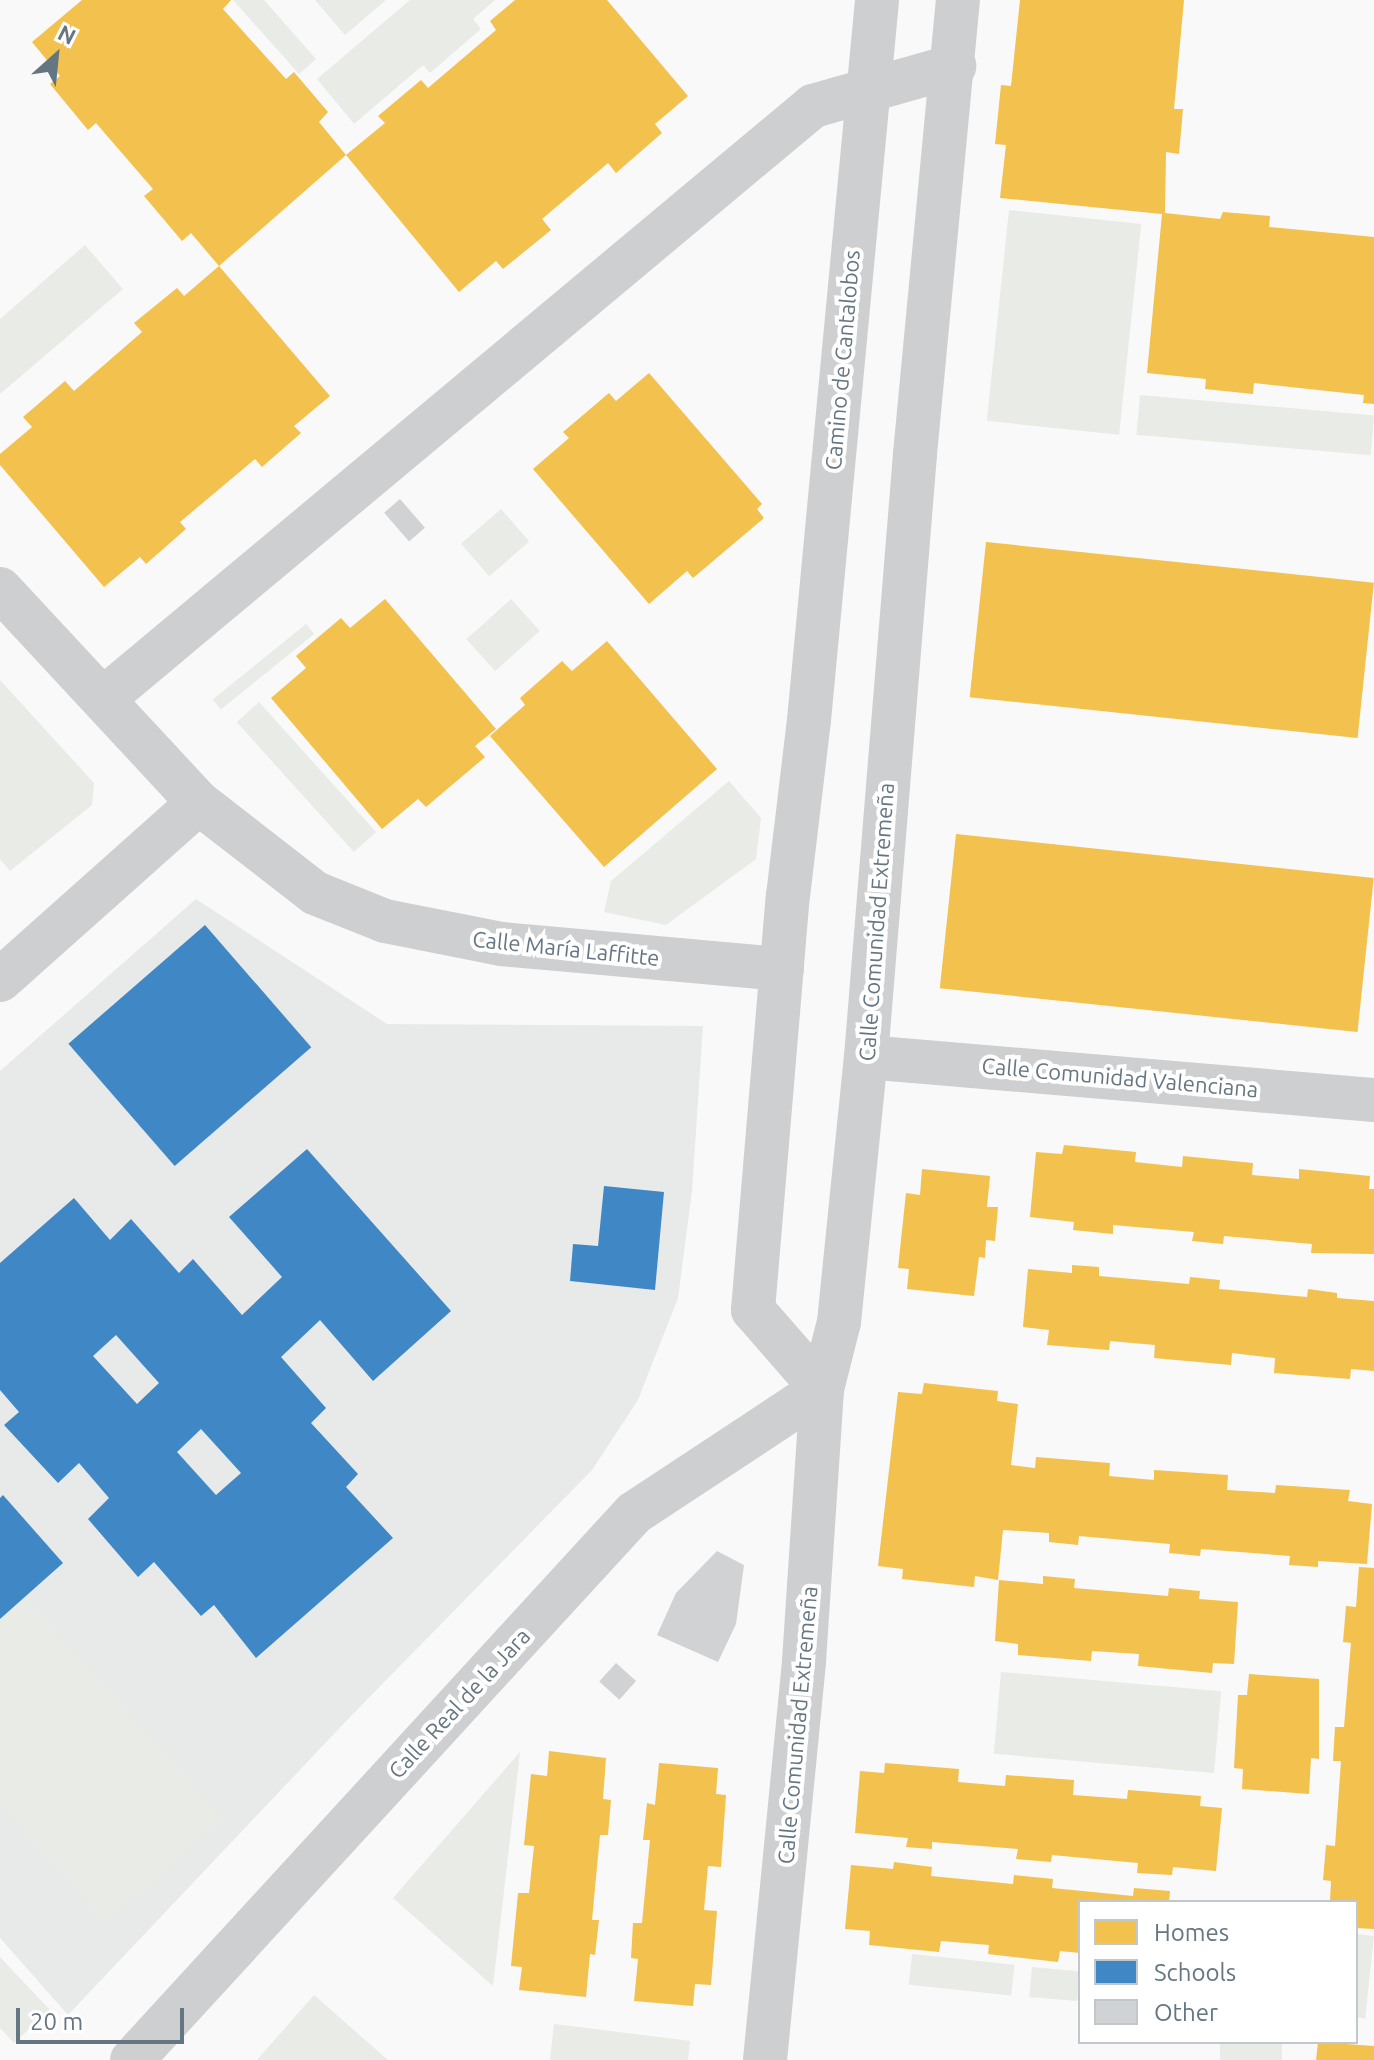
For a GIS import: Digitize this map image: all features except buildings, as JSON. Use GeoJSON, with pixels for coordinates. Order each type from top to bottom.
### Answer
{"type":"FeatureCollection","features":[{"type":"Feature","properties":{"kind":"street","name":"Camino de Cantalobos"},"geometry":{"type":"LineString","coordinates":[[782,969],[809,720],[866,89],[877,0]]}},
{"type":"Feature","properties":{"kind":"street"},"geometry":{"type":"LineString","coordinates":[[103,699],[813,106],[954,66],[958,0]]}},
{"type":"Feature","properties":{"kind":"street","name":"Calle Comunidad Extremeña"},"geometry":{"type":"LineString","coordinates":[[765,2060],[804,1661],[822,1389],[839,1322],[866,1057],[915,454],[954,66]]}},
{"type":"Feature","properties":{"kind":"street","name":"Calle María Laffitte"},"geometry":{"type":"LineString","coordinates":[[0,589],[199,803],[315,893],[385,921],[501,944],[782,969]]}},
{"type":"Feature","properties":{"kind":"street"},"geometry":{"type":"LineString","coordinates":[[0,980],[199,803]]}},
{"type":"Feature","properties":{"kind":"street"},"geometry":{"type":"LineString","coordinates":[[782,969],[753,1310],[822,1389]]}},
{"type":"Feature","properties":{"kind":"street","name":"Calle Comunidad Valenciana"},"geometry":{"type":"LineString","coordinates":[[866,1057],[1374,1100]]}},
{"type":"Feature","properties":{"kind":"street","name":"Calle Real de la Jara"},"geometry":{"type":"LineString","coordinates":[[132,2060],[634,1513],[822,1389]]}},
{"type":"Feature","properties":{"kind":"shaded area"},"geometry":{"type":"Polygon","coordinates":[[[233,0],[264,0],[316,59],[299,74],[233,0]]]}},
{"type":"Feature","properties":{"kind":"shaded area"},"geometry":{"type":"Polygon","coordinates":[[[315,0],[386,0],[345,35],[315,0]]]}},
{"type":"Feature","properties":{"kind":"shaded area"},"geometry":{"type":"Polygon","coordinates":[[[410,0],[495,0],[473,19],[481,29],[430,73],[423,65],[354,124],[317,79],[410,0]]]}},
{"type":"Feature","properties":{"kind":"shaded area"},"geometry":{"type":"Polygon","coordinates":[[[1009,210],[1141,224],[1119,435],[987,421],[1009,210]]]}},
{"type":"Feature","properties":{"kind":"shaded area"},"geometry":{"type":"Polygon","coordinates":[[[85,245],[123,289],[0,394],[0,319],[85,245]]]}},
{"type":"Feature","properties":{"kind":"shaded area"},"geometry":{"type":"Polygon","coordinates":[[[1140,395],[1374,415],[1371,455],[1137,435],[1140,395]]]}},
{"type":"Feature","properties":{"kind":"shaded area"},"geometry":{"type":"Polygon","coordinates":[[[501,509],[529,541],[489,576],[461,544],[501,509]]]}},
{"type":"Feature","properties":{"kind":"shaded area"},"geometry":{"type":"Polygon","coordinates":[[[511,599],[540,631],[495,671],[466,639],[511,599]]]}},
{"type":"Feature","properties":{"kind":"shaded area"},"geometry":{"type":"Polygon","coordinates":[[[306,624],[314,634],[221,710],[213,700],[306,624]]]}},
{"type":"Feature","properties":{"kind":"shaded area"},"geometry":{"type":"Polygon","coordinates":[[[0,680],[94,783],[92,805],[10,871],[0,859],[0,680]]]}},
{"type":"Feature","properties":{"kind":"shaded area"},"geometry":{"type":"Polygon","coordinates":[[[259,702],[376,832],[354,852],[237,722],[259,702]]]}},
{"type":"Feature","properties":{"kind":"shaded area"},"geometry":{"type":"Polygon","coordinates":[[[729,781],[761,818],[756,859],[666,925],[604,912],[611,881],[729,781]]]}},
{"type":"Feature","properties":{"kind":"shaded area"},"geometry":{"type":"Polygon","coordinates":[[[196,899],[387,1024],[703,1026],[692,1191],[678,1298],[638,1400],[592,1470],[349,1718],[68,2015],[0,1938],[0,1071],[196,899]]]}},
{"type":"Feature","properties":{"kind":"shaded area"},"geometry":{"type":"Polygon","coordinates":[[[25,1596],[224,1819],[105,1924],[0,1806],[0,1618],[25,1596]]]}},
{"type":"Feature","properties":{"kind":"shaded area"},"geometry":{"type":"Polygon","coordinates":[[[1001,1672],[1221,1691],[1214,1773],[994,1754],[1001,1672]]]}},
{"type":"Feature","properties":{"kind":"shaded area"},"geometry":{"type":"Polygon","coordinates":[[[520,1752],[493,1986],[393,1898],[520,1752]]]}},
{"type":"Feature","properties":{"kind":"shaded area"},"geometry":{"type":"Polygon","coordinates":[[[1358,1934],[1374,1936],[1365,2018],[1358,2018],[1358,1934]]]}},
{"type":"Feature","properties":{"kind":"shaded area"},"geometry":{"type":"Polygon","coordinates":[[[912,1954],[1014,1965],[1011,1996],[909,1985],[912,1954]]]}},
{"type":"Feature","properties":{"kind":"shaded area"},"geometry":{"type":"Polygon","coordinates":[[[0,1957],[50,2010],[14,2043],[0,2028],[0,1957]]]}},
{"type":"Feature","properties":{"kind":"shaded area"},"geometry":{"type":"Polygon","coordinates":[[[1032,1967],[1078,1971],[1077,2001],[1029,1997],[1032,1967]]]}},
{"type":"Feature","properties":{"kind":"shaded area"},"geometry":{"type":"Polygon","coordinates":[[[314,1995],[388,2060],[257,2060],[314,1995]]]}},
{"type":"Feature","properties":{"kind":"shaded area"},"geometry":{"type":"Polygon","coordinates":[[[554,2024],[690,2041],[688,2060],[550,2060],[554,2024]]]}},
{"type":"Feature","properties":{"kind":"shaded area"},"geometry":{"type":"Polygon","coordinates":[[[1220,2044],[1282,2044],[1282,2060],[1220,2060],[1220,2044]]]}}]}
